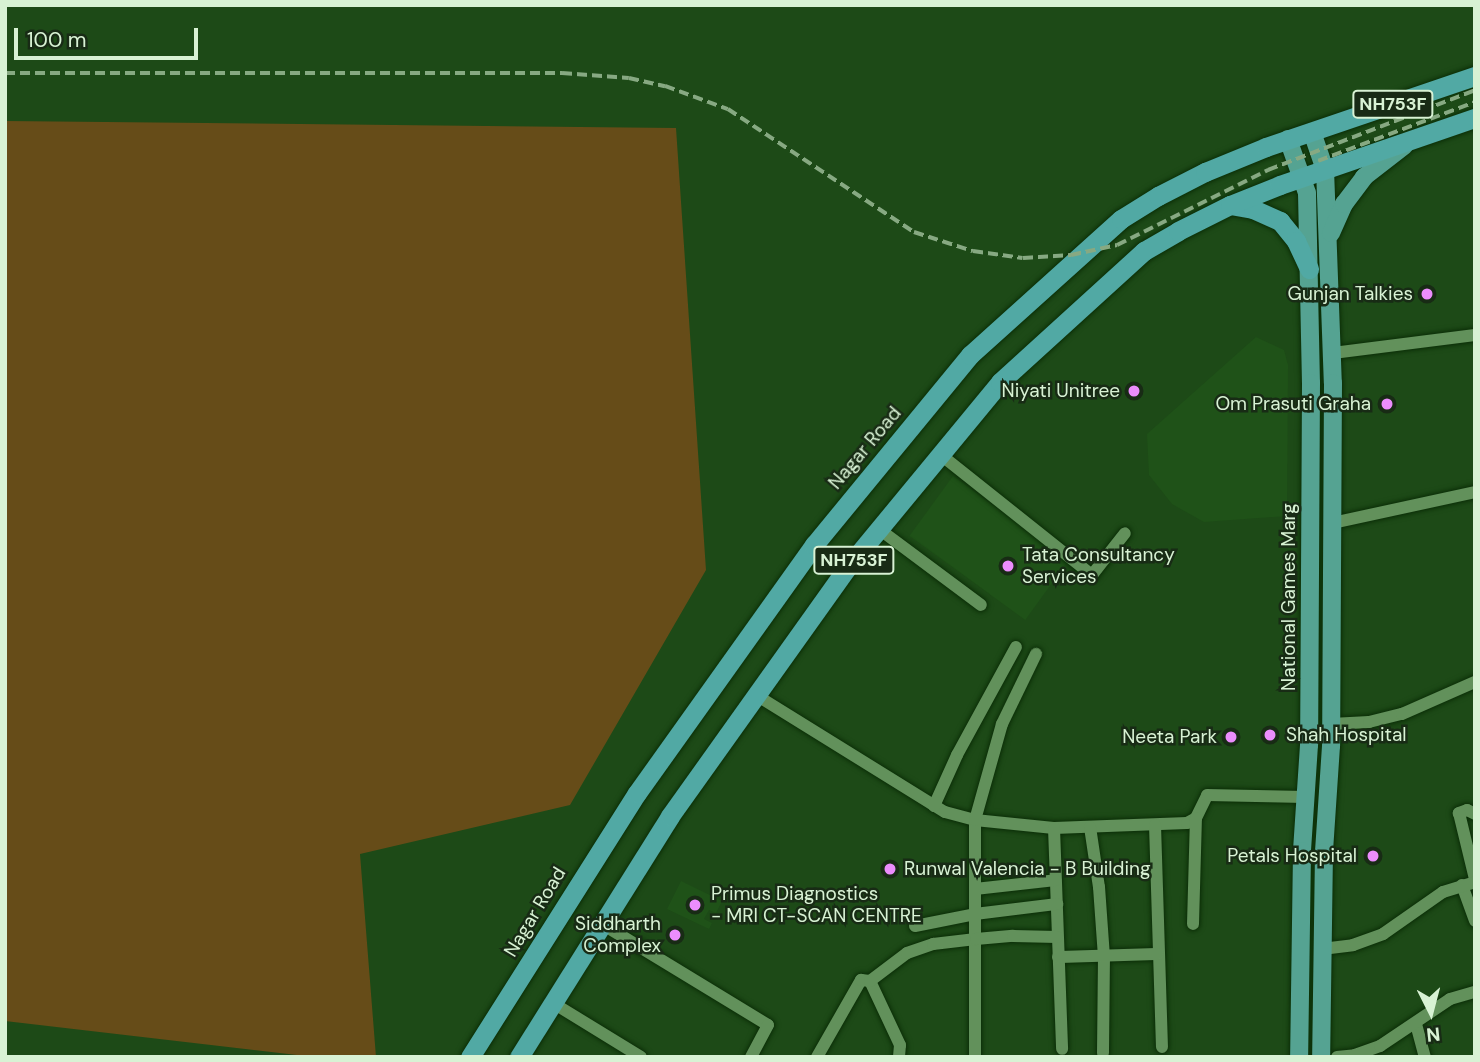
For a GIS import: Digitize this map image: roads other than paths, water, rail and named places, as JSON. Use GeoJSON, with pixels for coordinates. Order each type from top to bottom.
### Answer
{"type":"FeatureCollection","features":[{"type":"Feature","properties":{"kind":"highway","name":"Nagar Road"},"geometry":{"type":"LineString","coordinates":[[470,1057],[637,793],[814,544],[970,355],[1121,219],[1205,172],[1288,139],[1475,76]]}},
{"type":"Feature","properties":{"kind":"highway","name":"NH753F"},"geometry":{"type":"LineString","coordinates":[[519,1057],[645,851],[846,569],[942,455],[999,382],[1144,251],[1230,205],[1302,177],[1475,118]]}},
{"type":"Feature","properties":{"kind":"highway"},"geometry":{"type":"LineString","coordinates":[[1230,205],[1253,209],[1280,222],[1296,241],[1309,269]]}},
{"type":"Feature","properties":{"kind":"main road"},"geometry":{"type":"LineString","coordinates":[[1312,131],[1325,169],[1333,353],[1331,724],[1322,950],[1321,1057]]}},
{"type":"Feature","properties":{"kind":"main road","name":"National Games Marg"},"geometry":{"type":"LineString","coordinates":[[1288,139],[1307,193],[1311,383],[1310,682],[1301,895],[1299,1057]]}},
{"type":"Feature","properties":{"kind":"main road"},"geometry":{"type":"LineString","coordinates":[[1330,237],[1340,211],[1364,177],[1412,140]]}},
{"type":"Feature","properties":{"kind":"main road"},"geometry":{"type":"LineString","coordinates":[[1305,797],[1312,817],[1305,1057]]}},
{"type":"Feature","properties":{"kind":"main road"},"geometry":{"type":"LineString","coordinates":[[1312,1057],[1318,817],[1328,798]]}},
{"type":"Feature","properties":{"kind":"street"},"geometry":{"type":"LineString","coordinates":[[1333,353],[1475,335]]}},
{"type":"Feature","properties":{"kind":"street"},"geometry":{"type":"LineString","coordinates":[[942,455],[1092,575],[1125,533]]}},
{"type":"Feature","properties":{"kind":"street"},"geometry":{"type":"LineString","coordinates":[[1332,523],[1475,492]]}},
{"type":"Feature","properties":{"kind":"street"},"geometry":{"type":"LineString","coordinates":[[880,529],[981,605]]}},
{"type":"Feature","properties":{"kind":"street"},"geometry":{"type":"LineString","coordinates":[[934,806],[957,755],[1016,647]]}},
{"type":"Feature","properties":{"kind":"street"},"geometry":{"type":"LineString","coordinates":[[975,1055],[975,820],[1002,724],[1036,654]]}},
{"type":"Feature","properties":{"kind":"street"},"geometry":{"type":"LineString","coordinates":[[1331,724],[1369,722],[1402,714],[1475,682]]}},
{"type":"Feature","properties":{"kind":"street"},"geometry":{"type":"LineString","coordinates":[[756,695],[945,812],[975,820],[1054,828],[1187,823],[1196,818]]}},
{"type":"Feature","properties":{"kind":"street"},"geometry":{"type":"LineString","coordinates":[[1193,924],[1196,818],[1207,795],[1305,797]]}},
{"type":"Feature","properties":{"kind":"street"},"geometry":{"type":"LineString","coordinates":[[1475,814],[1467,810],[1459,813],[1475,921]]}},
{"type":"Feature","properties":{"kind":"street"},"geometry":{"type":"LineString","coordinates":[[1155,825],[1162,1047]]}},
{"type":"Feature","properties":{"kind":"street"},"geometry":{"type":"LineString","coordinates":[[1090,827],[1099,887],[1104,956],[1103,1053]]}},
{"type":"Feature","properties":{"kind":"street"},"geometry":{"type":"LineString","coordinates":[[1054,828],[1062,1049]]}},
{"type":"Feature","properties":{"kind":"street"},"geometry":{"type":"LineString","coordinates":[[975,889],[1056,880]]}},
{"type":"Feature","properties":{"kind":"street"},"geometry":{"type":"LineString","coordinates":[[1322,950],[1353,945],[1383,934],[1443,892],[1470,882]]}},
{"type":"Feature","properties":{"kind":"street"},"geometry":{"type":"LineString","coordinates":[[915,926],[975,914],[1058,904]]}},
{"type":"Feature","properties":{"kind":"street"},"geometry":{"type":"LineString","coordinates":[[602,924],[768,1025],[751,1057]]}},
{"type":"Feature","properties":{"kind":"street"},"geometry":{"type":"LineString","coordinates":[[817,1057],[861,980],[870,981],[907,953],[919,948],[976,939],[1057,937]]}},
{"type":"Feature","properties":{"kind":"street"},"geometry":{"type":"LineString","coordinates":[[1058,957],[1158,954]]}},
{"type":"Feature","properties":{"kind":"street"},"geometry":{"type":"LineString","coordinates":[[870,981],[900,1045],[899,1057]]}},
{"type":"Feature","properties":{"kind":"street"},"geometry":{"type":"LineString","coordinates":[[1337,1057],[1380,1046],[1450,999],[1475,992]]}},
{"type":"Feature","properties":{"kind":"street"},"geometry":{"type":"LineString","coordinates":[[553,1003],[641,1057]]}},
{"type":"Feature","properties":{"kind":"street"},"geometry":{"type":"LineString","coordinates":[[1416,1024],[1425,1057]]}},
{"type":"Feature","properties":{"kind":"railway"},"geometry":{"type":"LineString","coordinates":[[5,73],[562,73],[629,78],[665,86],[728,109],[914,232],[973,251],[1023,258],[1071,255],[1117,245],[1268,170],[1475,90]]}},
{"type":"Feature","properties":{"kind":"railway"},"geometry":{"type":"LineString","coordinates":[[1318,161],[1475,102]]}},
{"type":"Feature","properties":{"kind":"place","name":"Gunjan Talkies"},"geometry":{"type":"Point","coordinates":[1427,294]}},
{"type":"Feature","properties":{"kind":"place","name":"Niyati Unitree"},"geometry":{"type":"Point","coordinates":[1134,391]}},
{"type":"Feature","properties":{"kind":"place","name":"Om Prasuti Graha"},"geometry":{"type":"Point","coordinates":[1387,404]}},
{"type":"Feature","properties":{"kind":"place","name":"Tata Consultancy Services"},"geometry":{"type":"Point","coordinates":[1008,566]}},
{"type":"Feature","properties":{"kind":"place","name":"Shah Hospital"},"geometry":{"type":"Point","coordinates":[1270,735]}},
{"type":"Feature","properties":{"kind":"place","name":"Neeta Park"},"geometry":{"type":"Point","coordinates":[1231,737]}},
{"type":"Feature","properties":{"kind":"place","name":"Petals Hospital"},"geometry":{"type":"Point","coordinates":[1373,856]}},
{"type":"Feature","properties":{"kind":"place","name":"Runwal Valencia - B Building"},"geometry":{"type":"Point","coordinates":[890,869]}},
{"type":"Feature","properties":{"kind":"place","name":"Primus Diagnostics - MRI CT-SCAN CENTRE"},"geometry":{"type":"Point","coordinates":[695,905]}},
{"type":"Feature","properties":{"kind":"place","name":"Siddharth Complex"},"geometry":{"type":"Point","coordinates":[675,935]}}]}
